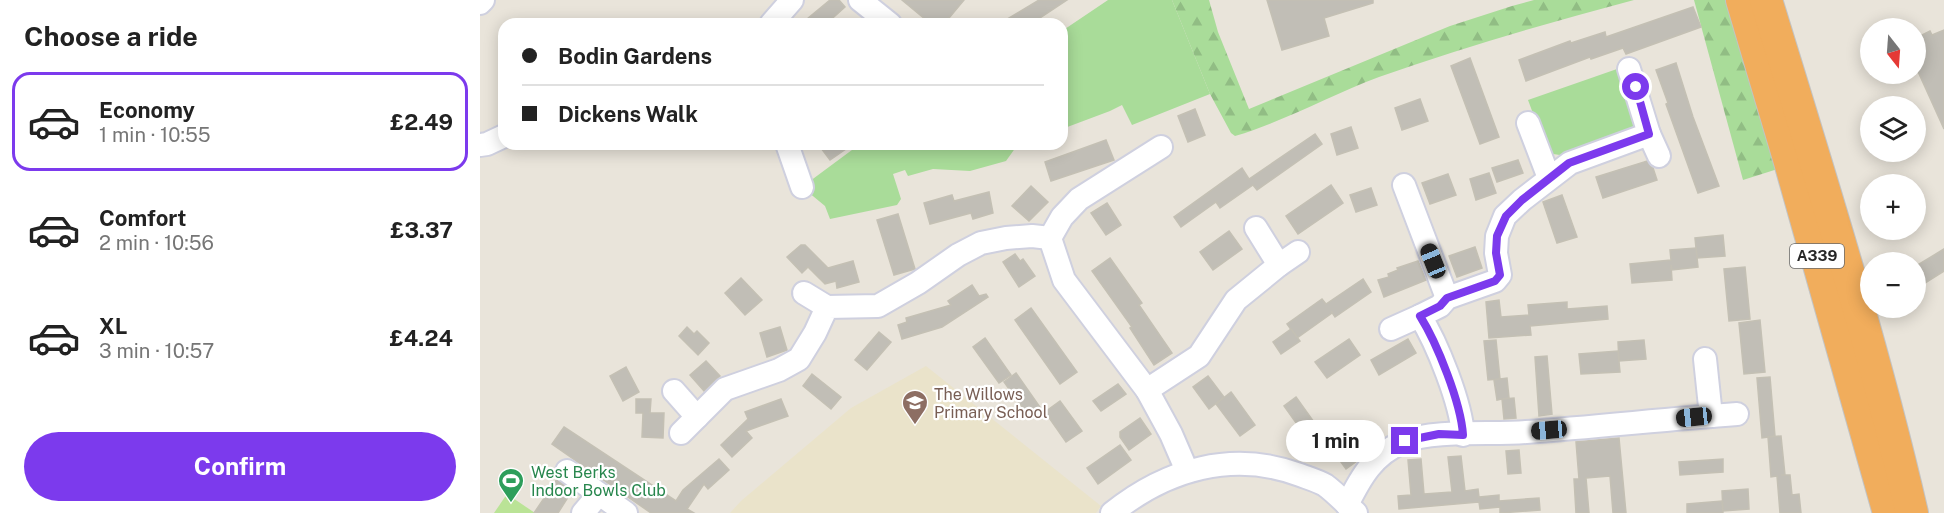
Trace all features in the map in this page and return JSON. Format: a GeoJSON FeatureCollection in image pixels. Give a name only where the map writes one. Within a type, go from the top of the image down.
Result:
{"type":"FeatureCollection","features":[{"type":"Feature","properties":{"kind":"highway","name":"A339"},"geometry":{"type":"LineString","coordinates":[[1742,0],[1791,162],[1888,513]]}},
{"type":"Feature","properties":{"kind":"highway","name":"A339"},"geometry":{"type":"LineString","coordinates":[[1766,0],[1835,224],[1902,466],[1912,513]]}},
{"type":"Feature","properties":{"kind":"street"},"geometry":{"type":"LineString","coordinates":[[480,3],[483,0]]}},
{"type":"Feature","properties":{"kind":"street"},"geometry":{"type":"LineString","coordinates":[[776,18],[792,0]]}},
{"type":"Feature","properties":{"kind":"street"},"geometry":{"type":"LineString","coordinates":[[860,0],[882,18]]}},
{"type":"Feature","properties":{"kind":"street"},"geometry":{"type":"LineString","coordinates":[[1629,69],[1649,134],[1659,156]]}},
{"type":"Feature","properties":{"kind":"street"},"geometry":{"type":"LineString","coordinates":[[1528,123],[1549,178]]}},
{"type":"Feature","properties":{"kind":"street"},"geometry":{"type":"LineString","coordinates":[[1391,329],[1440,306],[1447,298],[1495,281],[1500,275],[1496,253],[1497,236],[1506,216],[1549,178],[1569,163],[1649,134]]}},
{"type":"Feature","properties":{"kind":"street"},"geometry":{"type":"LineString","coordinates":[[480,145],[498,139]]}},
{"type":"Feature","properties":{"kind":"street"},"geometry":{"type":"LineString","coordinates":[[1161,147],[1079,199],[1062,217],[1050,238],[1064,280],[1148,390],[1187,471]]}},
{"type":"Feature","properties":{"kind":"street"},"geometry":{"type":"LineString","coordinates":[[791,150],[802,187]]}},
{"type":"Feature","properties":{"kind":"street"},"geometry":{"type":"LineString","coordinates":[[1404,185],[1447,298]]}},
{"type":"Feature","properties":{"kind":"street"},"geometry":{"type":"LineString","coordinates":[[1256,228],[1279,265]]}},
{"type":"Feature","properties":{"kind":"street"},"geometry":{"type":"LineString","coordinates":[[804,293],[827,307],[879,306],[918,283],[958,255],[981,243],[1015,237],[1050,238]]}},
{"type":"Feature","properties":{"kind":"street"},"geometry":{"type":"LineString","coordinates":[[1148,390],[1199,356],[1236,300],[1298,252]]}},
{"type":"Feature","properties":{"kind":"street"},"geometry":{"type":"LineString","coordinates":[[681,433],[725,388],[779,370],[799,359],[827,307]]}},
{"type":"Feature","properties":{"kind":"street"},"geometry":{"type":"LineString","coordinates":[[1420,316],[1429,330],[1457,402],[1463,435]]}},
{"type":"Feature","properties":{"kind":"street"},"geometry":{"type":"LineString","coordinates":[[1705,359],[1711,416]]}},
{"type":"Feature","properties":{"kind":"street"},"geometry":{"type":"LineString","coordinates":[[674,391],[697,417]]}},
{"type":"Feature","properties":{"kind":"street"},"geometry":{"type":"LineString","coordinates":[[1112,513],[1148,487],[1187,471],[1229,463],[1277,466],[1325,485],[1352,509],[1362,474],[1385,452],[1405,441],[1439,434],[1526,432],[1737,414]]}},
{"type":"Feature","properties":{"kind":"street"},"geometry":{"type":"LineString","coordinates":[[567,471],[626,513]]}},
{"type":"Feature","properties":{"kind":"street"},"geometry":{"type":"LineString","coordinates":[[583,513],[598,494]]}},
{"type":"Feature","properties":{"kind":"shaded area","name":"The Willows Primary School"},"geometry":{"type":"Polygon","coordinates":[[[926,366],[1101,506],[1096,513],[730,513],[741,501],[851,408],[926,366]]]}},
{"type":"Feature","properties":{"kind":"green space"},"geometry":{"type":"Polygon","coordinates":[[[1108,0],[1172,0],[1210,94],[1132,125],[1122,105],[1068,127],[1068,27],[1108,0]]]}},
{"type":"Feature","properties":{"kind":"green space"},"geometry":{"type":"Polygon","coordinates":[[[1172,0],[1209,0],[1218,32],[1249,109],[1450,26],[1512,6],[1534,0],[1634,0],[1506,36],[1411,66],[1235,136],[1231,133],[1210,94],[1172,0]]]}},
{"type":"Feature","properties":{"kind":"green space"},"geometry":{"type":"Polygon","coordinates":[[[1694,0],[1729,0],[1781,168],[1743,180],[1694,0]]]}},
{"type":"Feature","properties":{"kind":"green space"},"geometry":{"type":"Polygon","coordinates":[[[1617,69],[1623,76],[1637,131],[1567,156],[1553,154],[1545,145],[1528,100],[1617,69]]]}},
{"type":"Feature","properties":{"kind":"green space"},"geometry":{"type":"Polygon","coordinates":[[[852,150],[1014,150],[1006,161],[970,171],[933,169],[908,176],[905,170],[893,174],[901,199],[897,205],[830,219],[825,206],[802,187],[852,150]]]}},
{"type":"Feature","properties":{"kind":"green space","name":"West Berks Indoor Bowls Club"},"geometry":{"type":"Polygon","coordinates":[[[507,494],[535,513],[494,513],[507,494]]]}},
{"type":"Feature","properties":{"kind":"building"},"geometry":{"type":"Polygon","coordinates":[[[830,0],[839,0],[845,7],[833,18],[808,18],[830,0]]]}},
{"type":"Feature","properties":{"kind":"building"},"geometry":{"type":"Polygon","coordinates":[[[902,0],[964,0],[949,18],[924,18],[902,0]]]}},
{"type":"Feature","properties":{"kind":"building"},"geometry":{"type":"Polygon","coordinates":[[[1039,0],[1067,0],[1040,18],[1009,18],[1039,0]]]}},
{"type":"Feature","properties":{"kind":"building"},"geometry":{"type":"Polygon","coordinates":[[[1267,0],[1373,0],[1373,3],[1324,18],[1329,36],[1282,50],[1267,0]]]}},
{"type":"Feature","properties":{"kind":"building"},"geometry":{"type":"Polygon","coordinates":[[[1693,7],[1701,27],[1626,54],[1623,48],[1591,59],[1590,57],[1526,81],[1519,60],[1570,41],[1571,43],[1605,32],[1606,37],[1693,7]]]}},
{"type":"Feature","properties":{"kind":"building"},"geometry":{"type":"Polygon","coordinates":[[[1944,30],[1944,129],[1924,84],[1926,84],[1926,33],[1930,31],[1932,35],[1944,30]]]}},
{"type":"Feature","properties":{"kind":"building"},"geometry":{"type":"Polygon","coordinates":[[[1470,58],[1499,137],[1480,144],[1451,66],[1470,58]]]}},
{"type":"Feature","properties":{"kind":"building"},"geometry":{"type":"Polygon","coordinates":[[[1676,63],[1719,186],[1698,193],[1656,70],[1676,63]]]}},
{"type":"Feature","properties":{"kind":"building"},"geometry":{"type":"Polygon","coordinates":[[[1420,99],[1428,121],[1402,130],[1395,108],[1420,99]]]}},
{"type":"Feature","properties":{"kind":"building"},"geometry":{"type":"Polygon","coordinates":[[[1195,109],[1205,135],[1188,142],[1178,116],[1195,109]]]}},
{"type":"Feature","properties":{"kind":"building"},"geometry":{"type":"Polygon","coordinates":[[[1351,127],[1358,148],[1337,155],[1331,134],[1351,127]]]}},
{"type":"Feature","properties":{"kind":"building"},"geometry":{"type":"Polygon","coordinates":[[[1315,134],[1322,144],[1257,190],[1253,185],[1220,208],[1216,202],[1181,227],[1174,217],[1242,168],[1249,179],[1315,134]]]}},
{"type":"Feature","properties":{"kind":"building"},"geometry":{"type":"Polygon","coordinates":[[[1106,140],[1114,160],[1051,181],[1045,162],[1106,140]]]}},
{"type":"Feature","properties":{"kind":"building"},"geometry":{"type":"Polygon","coordinates":[[[822,150],[844,150],[830,160],[822,150]]]}},
{"type":"Feature","properties":{"kind":"building"},"geometry":{"type":"Polygon","coordinates":[[[1518,160],[1523,173],[1497,182],[1492,168],[1518,160]]]}},
{"type":"Feature","properties":{"kind":"building"},"geometry":{"type":"Polygon","coordinates":[[[1647,161],[1653,168],[1657,180],[1603,198],[1596,177],[1647,161]]]}},
{"type":"Feature","properties":{"kind":"building"},"geometry":{"type":"Polygon","coordinates":[[[1489,173],[1496,193],[1476,200],[1470,179],[1489,173]]]}},
{"type":"Feature","properties":{"kind":"building"},"geometry":{"type":"Polygon","coordinates":[[[1448,174],[1456,195],[1430,204],[1422,183],[1448,174]]]}},
{"type":"Feature","properties":{"kind":"building"},"geometry":{"type":"Polygon","coordinates":[[[1331,185],[1343,203],[1298,234],[1286,216],[1331,185]]]}},
{"type":"Feature","properties":{"kind":"building"},"geometry":{"type":"Polygon","coordinates":[[[1031,186],[1048,202],[1029,221],[1012,206],[1031,186]]]}},
{"type":"Feature","properties":{"kind":"building"},"geometry":{"type":"Polygon","coordinates":[[[1371,188],[1377,205],[1356,212],[1350,195],[1371,188]]]}},
{"type":"Feature","properties":{"kind":"building"},"geometry":{"type":"Polygon","coordinates":[[[989,192],[993,213],[973,219],[971,213],[930,224],[924,203],[952,195],[954,201],[989,192]]]}},
{"type":"Feature","properties":{"kind":"building"},"geometry":{"type":"Polygon","coordinates":[[[1562,195],[1577,237],[1557,243],[1543,202],[1562,195]]]}},
{"type":"Feature","properties":{"kind":"building"},"geometry":{"type":"Polygon","coordinates":[[[1107,203],[1121,225],[1106,235],[1091,213],[1107,203]]]}},
{"type":"Feature","properties":{"kind":"building"},"geometry":{"type":"Polygon","coordinates":[[[898,214],[915,269],[894,275],[877,220],[898,214]]]}},
{"type":"Feature","properties":{"kind":"building"},"geometry":{"type":"Polygon","coordinates":[[[1229,231],[1242,249],[1213,270],[1200,252],[1229,231]]]}},
{"type":"Feature","properties":{"kind":"building"},"geometry":{"type":"Polygon","coordinates":[[[1723,235],[1725,256],[1697,258],[1695,238],[1723,235]]]}},
{"type":"Feature","properties":{"kind":"building"},"geometry":{"type":"Polygon","coordinates":[[[801,245],[805,245],[828,268],[853,261],[859,282],[837,288],[836,281],[825,284],[808,267],[802,273],[787,257],[801,245]]]}},
{"type":"Feature","properties":{"kind":"building"},"geometry":{"type":"Polygon","coordinates":[[[1475,247],[1482,268],[1457,277],[1449,256],[1475,247]]]}},
{"type":"Feature","properties":{"kind":"building"},"geometry":{"type":"Polygon","coordinates":[[[1696,248],[1698,267],[1672,270],[1671,265],[1672,280],[1632,283],[1630,264],[1671,260],[1670,250],[1696,248]]]}},
{"type":"Feature","properties":{"kind":"building"},"geometry":{"type":"Polygon","coordinates":[[[1944,249],[1944,271],[1926,282],[1926,260],[1944,249]]]}},
{"type":"Feature","properties":{"kind":"building"},"geometry":{"type":"Polygon","coordinates":[[[1015,254],[1020,261],[1023,259],[1035,276],[1019,287],[1003,262],[1015,254]]]}},
{"type":"Feature","properties":{"kind":"building"},"geometry":{"type":"Polygon","coordinates":[[[1110,258],[1142,303],[1139,305],[1172,353],[1154,365],[1130,328],[1132,327],[1092,271],[1110,258]]]}},
{"type":"Feature","properties":{"kind":"building"},"geometry":{"type":"Polygon","coordinates":[[[1418,261],[1426,280],[1384,297],[1378,280],[1389,277],[1388,274],[1398,270],[1397,268],[1418,261]]]}},
{"type":"Feature","properties":{"kind":"building"},"geometry":{"type":"Polygon","coordinates":[[[1745,267],[1750,319],[1729,321],[1724,269],[1745,267]]]}},
{"type":"Feature","properties":{"kind":"building"},"geometry":{"type":"Polygon","coordinates":[[[741,278],[762,300],[745,315],[725,293],[741,278]]]}},
{"type":"Feature","properties":{"kind":"building"},"geometry":{"type":"Polygon","coordinates":[[[1363,279],[1371,292],[1335,317],[1331,311],[1332,313],[1297,338],[1287,324],[1322,299],[1326,304],[1363,279]]]}},
{"type":"Feature","properties":{"kind":"building"},"geometry":{"type":"Polygon","coordinates":[[[972,285],[979,296],[986,294],[988,297],[942,327],[902,339],[898,325],[907,322],[906,318],[951,305],[948,301],[972,285]]]}},
{"type":"Feature","properties":{"kind":"building"},"geometry":{"type":"Polygon","coordinates":[[[1499,300],[1501,317],[1529,315],[1528,305],[1567,302],[1567,309],[1607,306],[1608,319],[1530,326],[1531,335],[1489,338],[1486,302],[1499,300]]]}},
{"type":"Feature","properties":{"kind":"building"},"geometry":{"type":"Polygon","coordinates":[[[1031,308],[1077,372],[1060,384],[1015,320],[1031,308]]]}},
{"type":"Feature","properties":{"kind":"building"},"geometry":{"type":"Polygon","coordinates":[[[1760,320],[1765,372],[1744,374],[1739,323],[1760,320]]]}},
{"type":"Feature","properties":{"kind":"building"},"geometry":{"type":"Polygon","coordinates":[[[687,327],[694,334],[697,331],[709,343],[698,355],[679,336],[687,327]]]}},
{"type":"Feature","properties":{"kind":"building"},"geometry":{"type":"Polygon","coordinates":[[[780,327],[787,350],[767,357],[760,333],[780,327]]]}},
{"type":"Feature","properties":{"kind":"building"},"geometry":{"type":"Polygon","coordinates":[[[1291,329],[1300,341],[1281,354],[1273,342],[1291,329]]]}},
{"type":"Feature","properties":{"kind":"building"},"geometry":{"type":"Polygon","coordinates":[[[879,332],[891,342],[867,370],[855,360],[879,332]]]}},
{"type":"Feature","properties":{"kind":"building"},"geometry":{"type":"Polygon","coordinates":[[[985,338],[1011,375],[999,383],[973,347],[985,338]]]}},
{"type":"Feature","properties":{"kind":"building"},"geometry":{"type":"Polygon","coordinates":[[[1349,339],[1360,355],[1327,378],[1315,362],[1349,339]]]}},
{"type":"Feature","properties":{"kind":"building"},"geometry":{"type":"Polygon","coordinates":[[[1408,339],[1416,353],[1379,375],[1371,360],[1408,339]]]}},
{"type":"Feature","properties":{"kind":"building"},"geometry":{"type":"Polygon","coordinates":[[[1496,340],[1500,379],[1507,378],[1509,398],[1503,399],[1514,398],[1516,418],[1504,419],[1502,399],[1497,400],[1494,380],[1499,379],[1488,380],[1484,341],[1496,340]]]}},
{"type":"Feature","properties":{"kind":"building"},"geometry":{"type":"Polygon","coordinates":[[[1644,340],[1646,359],[1619,361],[1618,342],[1644,340]]]}},
{"type":"Feature","properties":{"kind":"building"},"geometry":{"type":"Polygon","coordinates":[[[1618,351],[1620,372],[1581,374],[1579,354],[1618,351]]]}},
{"type":"Feature","properties":{"kind":"building"},"geometry":{"type":"Polygon","coordinates":[[[1547,356],[1552,414],[1539,416],[1535,357],[1547,356]]]}},
{"type":"Feature","properties":{"kind":"building"},"geometry":{"type":"Polygon","coordinates":[[[706,361],[720,376],[704,391],[690,375],[706,361]]]}},
{"type":"Feature","properties":{"kind":"building"},"geometry":{"type":"Polygon","coordinates":[[[626,367],[639,392],[623,401],[610,376],[626,367]]]}},
{"type":"Feature","properties":{"kind":"building"},"geometry":{"type":"Polygon","coordinates":[[[1016,373],[1042,410],[1030,418],[1004,382],[1016,373]]]}},
{"type":"Feature","properties":{"kind":"building"},"geometry":{"type":"Polygon","coordinates":[[[812,374],[841,397],[831,409],[803,386],[812,374]]]}},
{"type":"Feature","properties":{"kind":"building"},"geometry":{"type":"Polygon","coordinates":[[[1208,376],[1224,397],[1209,409],[1193,387],[1208,376]]]}},
{"type":"Feature","properties":{"kind":"building"},"geometry":{"type":"Polygon","coordinates":[[[1770,377],[1775,436],[1762,438],[1757,378],[1770,377]]]}},
{"type":"Feature","properties":{"kind":"building"},"geometry":{"type":"Polygon","coordinates":[[[1118,384],[1126,394],[1101,411],[1093,401],[1118,384]]]}},
{"type":"Feature","properties":{"kind":"building"},"geometry":{"type":"Polygon","coordinates":[[[1231,392],[1255,425],[1240,436],[1216,404],[1231,392]]]}},
{"type":"Feature","properties":{"kind":"building"},"geometry":{"type":"Polygon","coordinates":[[[1296,397],[1320,433],[1327,429],[1340,447],[1346,442],[1357,461],[1346,469],[1333,451],[1326,456],[1314,438],[1309,441],[1284,406],[1296,397]]]}},
{"type":"Feature","properties":{"kind":"building"},"geometry":{"type":"Polygon","coordinates":[[[636,399],[651,399],[650,413],[664,413],[663,438],[642,437],[643,413],[636,413],[636,399]]]}},
{"type":"Feature","properties":{"kind":"building"},"geometry":{"type":"Polygon","coordinates":[[[781,399],[788,416],[746,431],[752,438],[732,457],[721,445],[748,419],[745,412],[781,399]]]}},
{"type":"Feature","properties":{"kind":"building"},"geometry":{"type":"Polygon","coordinates":[[[1060,401],[1082,431],[1066,442],[1045,412],[1060,401]]]}},
{"type":"Feature","properties":{"kind":"building"},"geometry":{"type":"Polygon","coordinates":[[[1140,418],[1151,434],[1129,450],[1120,437],[1120,432],[1140,418]]]}},
{"type":"Feature","properties":{"kind":"building"},"geometry":{"type":"Polygon","coordinates":[[[564,427],[676,501],[683,490],[719,459],[729,470],[708,489],[704,484],[687,509],[694,513],[651,513],[552,444],[564,427]]]}},
{"type":"Feature","properties":{"kind":"building"},"geometry":{"type":"Polygon","coordinates":[[[1781,436],[1785,475],[1790,475],[1792,495],[1799,494],[1801,513],[1780,513],[1777,476],[1771,477],[1768,437],[1781,436]]]}},
{"type":"Feature","properties":{"kind":"building"},"geometry":{"type":"Polygon","coordinates":[[[1619,438],[1626,513],[1613,513],[1610,476],[1586,478],[1589,513],[1576,513],[1574,479],[1579,479],[1576,442],[1619,438]]]}},
{"type":"Feature","properties":{"kind":"building"},"geometry":{"type":"Polygon","coordinates":[[[1120,445],[1131,460],[1098,484],[1087,468],[1120,445]]]}},
{"type":"Feature","properties":{"kind":"building"},"geometry":{"type":"Polygon","coordinates":[[[1519,450],[1521,473],[1508,474],[1506,451],[1519,450]]]}},
{"type":"Feature","properties":{"kind":"building"},"geometry":{"type":"Polygon","coordinates":[[[1461,456],[1465,491],[1478,489],[1479,497],[1499,495],[1499,501],[1539,498],[1540,510],[1500,513],[1500,507],[1480,509],[1479,502],[1399,509],[1398,496],[1411,495],[1408,460],[1421,459],[1424,494],[1452,492],[1448,457],[1461,456]]]}},
{"type":"Feature","properties":{"kind":"building"},"geometry":{"type":"Polygon","coordinates":[[[1723,459],[1723,472],[1680,475],[1679,462],[1723,459]]]}},
{"type":"Feature","properties":{"kind":"building"},"geometry":{"type":"Polygon","coordinates":[[[557,479],[572,491],[558,513],[534,513],[557,479]]]}},
{"type":"Feature","properties":{"kind":"building"},"geometry":{"type":"Polygon","coordinates":[[[1748,489],[1749,509],[1723,511],[1722,491],[1748,489]]]}},
{"type":"Feature","properties":{"kind":"building"},"geometry":{"type":"Polygon","coordinates":[[[1722,501],[1723,513],[1687,513],[1687,504],[1722,501]]]}},
{"type":"Feature","properties":{"kind":"place","name":"The Willows Primary School"},"geometry":{"type":"Point","coordinates":[915,426]}},
{"type":"Feature","properties":{"kind":"place","name":"West Berks Indoor Bowls Club"},"geometry":{"type":"Point","coordinates":[511,504]}},
{"type":"Feature","properties":{"kind":"route"},"geometry":{"type":"LineString","coordinates":[[1405,441],[1439,434],[1463,435],[1457,402],[1429,330],[1420,316],[1440,306],[1447,298],[1495,281],[1500,275],[1496,253],[1497,236],[1506,216],[1549,178],[1569,163],[1649,134],[1636,87]]}}]}
